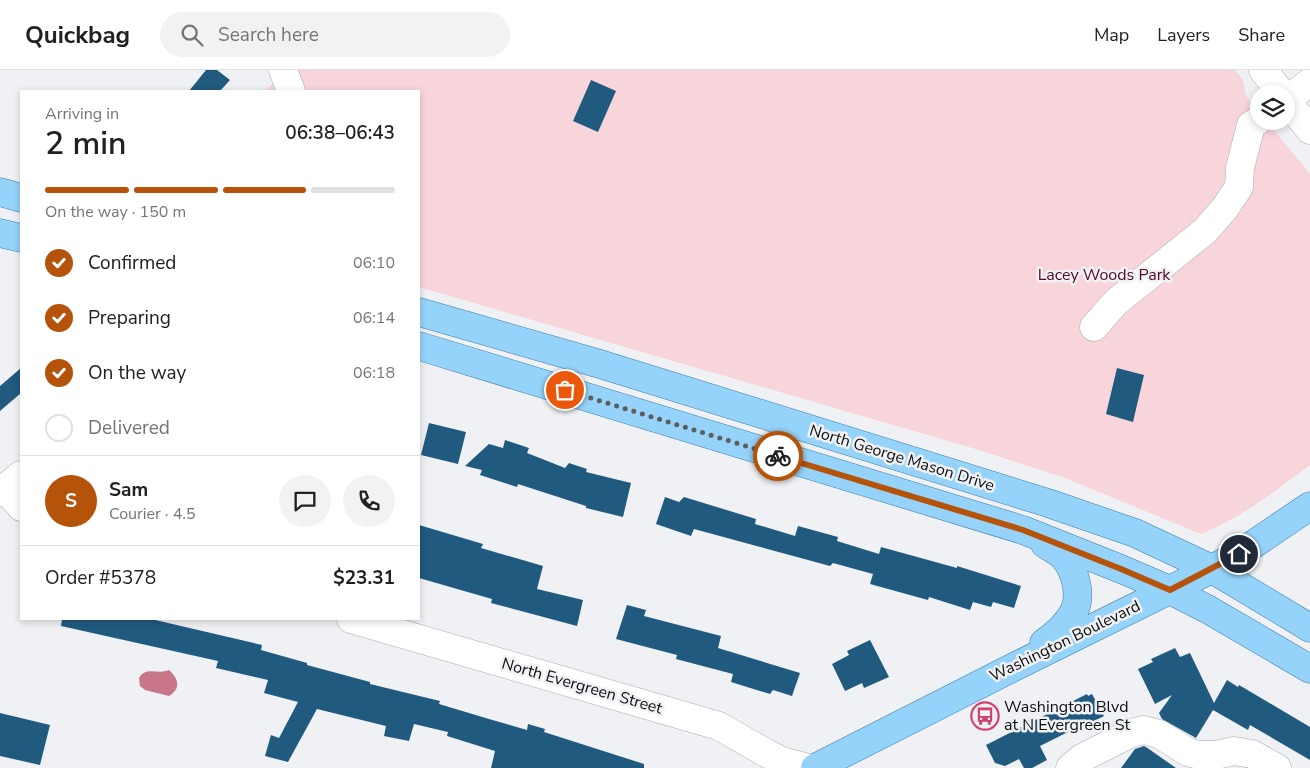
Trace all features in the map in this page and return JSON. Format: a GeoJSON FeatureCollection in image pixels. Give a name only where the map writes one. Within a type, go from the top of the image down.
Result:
{"type":"FeatureCollection","features":[{"type":"Feature","properties":{"kind":"main road"},"geometry":{"type":"LineString","coordinates":[[0,192],[20,198]]}},
{"type":"Feature","properties":{"kind":"main road"},"geometry":{"type":"LineString","coordinates":[[0,233],[20,238]]}},
{"type":"Feature","properties":{"kind":"main road","name":"North George Mason Drive"},"geometry":{"type":"LineString","coordinates":[[420,312],[600,364],[1048,503],[1135,532],[1212,569],[1310,628]]}},
{"type":"Feature","properties":{"kind":"main road","name":"North George Mason Drive"},"geometry":{"type":"LineString","coordinates":[[420,346],[1023,530],[1170,590],[1209,610],[1310,669]]}},
{"type":"Feature","properties":{"kind":"main road","name":"Washington Boulevard"},"geometry":{"type":"LineString","coordinates":[[815,768],[1212,569],[1239,554],[1310,506]]}},
{"type":"Feature","properties":{"kind":"main road"},"geometry":{"type":"LineString","coordinates":[[1014,667],[1048,640],[1071,616],[1077,603],[1076,579],[1063,556],[1023,530]]}},
{"type":"Feature","properties":{"kind":"street"},"geometry":{"type":"LineString","coordinates":[[283,70],[291,90]]}},
{"type":"Feature","properties":{"kind":"street"},"geometry":{"type":"LineString","coordinates":[[1263,70],[1274,85]]}},
{"type":"Feature","properties":{"kind":"street"},"geometry":{"type":"LineString","coordinates":[[1295,92],[1310,82]]}},
{"type":"Feature","properties":{"kind":"street"},"geometry":{"type":"LineString","coordinates":[[1295,111],[1310,130]]}},
{"type":"Feature","properties":{"kind":"street"},"geometry":{"type":"LineString","coordinates":[[1094,327],[1116,302],[1205,231],[1225,208],[1239,187],[1240,168],[1250,129]]}},
{"type":"Feature","properties":{"kind":"street","name":"North Evergreen Street"},"geometry":{"type":"LineString","coordinates":[[354,620],[719,726],[782,761],[808,768]]}},
{"type":"Feature","properties":{"kind":"street"},"geometry":{"type":"LineString","coordinates":[[1070,768],[1082,758],[1106,745],[1131,733],[1144,730],[1159,734],[1188,752],[1199,755],[1216,755],[1234,751],[1252,754],[1277,768]]}},
{"type":"Feature","properties":{"kind":"green space","name":"Lacey Woods Park"},"geometry":{"type":"Polygon","coordinates":[[[290,70],[1235,70],[1243,80],[1246,96],[1250,101],[1250,130],[1274,130],[1310,174],[1310,465],[1272,494],[1244,512],[1201,534],[1065,478],[979,450],[420,287],[420,90],[265,90],[290,70]]]}},
{"type":"Feature","properties":{"kind":"shaded area"},"geometry":{"type":"Polygon","coordinates":[[[169,670],[177,680],[177,687],[169,696],[145,690],[140,686],[139,678],[145,672],[169,670]]]}},
{"type":"Feature","properties":{"kind":"building"},"geometry":{"type":"Polygon","coordinates":[[[206,70],[217,70],[230,80],[221,90],[190,90],[206,70]]]}},
{"type":"Feature","properties":{"kind":"building"},"geometry":{"type":"Polygon","coordinates":[[[591,80],[616,91],[598,132],[573,121],[591,80]]]}},
{"type":"Feature","properties":{"kind":"building"},"geometry":{"type":"Polygon","coordinates":[[[1117,368],[1144,375],[1133,422],[1106,414],[1117,368]]]}},
{"type":"Feature","properties":{"kind":"building"},"geometry":{"type":"Polygon","coordinates":[[[20,369],[20,394],[0,411],[0,386],[20,369]]]}},
{"type":"Feature","properties":{"kind":"building"},"geometry":{"type":"Polygon","coordinates":[[[429,423],[466,432],[458,464],[421,455],[429,423]]]}},
{"type":"Feature","properties":{"kind":"building"},"geometry":{"type":"Polygon","coordinates":[[[505,440],[529,448],[527,453],[565,468],[569,463],[587,469],[586,472],[631,483],[623,517],[586,508],[586,506],[518,484],[517,487],[480,475],[482,470],[465,466],[489,444],[503,448],[505,440]]]}},
{"type":"Feature","properties":{"kind":"building"},"geometry":{"type":"Polygon","coordinates":[[[665,497],[679,502],[684,497],[756,519],[755,524],[795,536],[798,526],[838,537],[837,541],[879,554],[881,547],[957,568],[957,566],[1021,586],[1014,608],[993,602],[991,607],[973,602],[970,610],[929,597],[928,600],[870,584],[873,574],[833,563],[830,566],[694,529],[691,536],[656,524],[665,497]]]}},
{"type":"Feature","properties":{"kind":"building"},"geometry":{"type":"Polygon","coordinates":[[[420,525],[483,544],[481,548],[543,566],[537,589],[583,600],[577,626],[491,603],[492,599],[420,578],[420,525]]]}},
{"type":"Feature","properties":{"kind":"building"},"geometry":{"type":"Polygon","coordinates":[[[627,605],[646,610],[644,616],[721,636],[718,648],[800,673],[792,696],[773,690],[770,694],[731,682],[733,674],[676,659],[677,655],[616,639],[627,605]]]}},
{"type":"Feature","properties":{"kind":"building"},"geometry":{"type":"Polygon","coordinates":[[[62,620],[155,620],[262,645],[261,650],[370,682],[370,684],[440,701],[439,704],[527,730],[528,724],[545,729],[544,732],[644,764],[644,768],[491,768],[495,751],[447,736],[448,732],[414,724],[409,741],[384,736],[386,726],[317,709],[288,762],[265,756],[271,735],[279,738],[298,702],[264,693],[268,680],[216,668],[218,661],[61,626],[62,620]]]}},
{"type":"Feature","properties":{"kind":"building"},"geometry":{"type":"Polygon","coordinates":[[[870,640],[889,677],[864,688],[862,683],[845,691],[832,664],[849,655],[847,651],[870,640]]]}},
{"type":"Feature","properties":{"kind":"building"},"geometry":{"type":"Polygon","coordinates":[[[1175,648],[1180,657],[1190,653],[1214,703],[1227,680],[1238,687],[1239,685],[1310,727],[1310,760],[1250,725],[1248,730],[1213,710],[1196,738],[1162,719],[1159,713],[1172,695],[1155,704],[1138,669],[1153,662],[1151,659],[1175,648]]]}},
{"type":"Feature","properties":{"kind":"building"},"geometry":{"type":"Polygon","coordinates":[[[1087,694],[1088,696],[1092,694],[1104,716],[1040,746],[1047,760],[1032,768],[1024,768],[1019,759],[1005,766],[995,763],[986,745],[1087,694]]]}},
{"type":"Feature","properties":{"kind":"building"},"geometry":{"type":"Polygon","coordinates":[[[0,713],[50,725],[40,765],[0,756],[0,713]]]}},
{"type":"Feature","properties":{"kind":"building"},"geometry":{"type":"Polygon","coordinates":[[[1144,746],[1176,768],[1121,768],[1135,749],[1144,746]]]}},
{"type":"Feature","properties":{"kind":"way so far"},"geometry":{"type":"LineString","coordinates":[[565,390],[778,456]]}},
{"type":"Feature","properties":{"kind":"place","name":"Washington Blvd at N Evergreen St"},"geometry":{"type":"Point","coordinates":[985,716]}},
{"type":"Feature","properties":{"kind":"route"},"geometry":{"type":"LineString","coordinates":[[778,456],[1023,530],[1170,590],[1239,554]]}}]}
